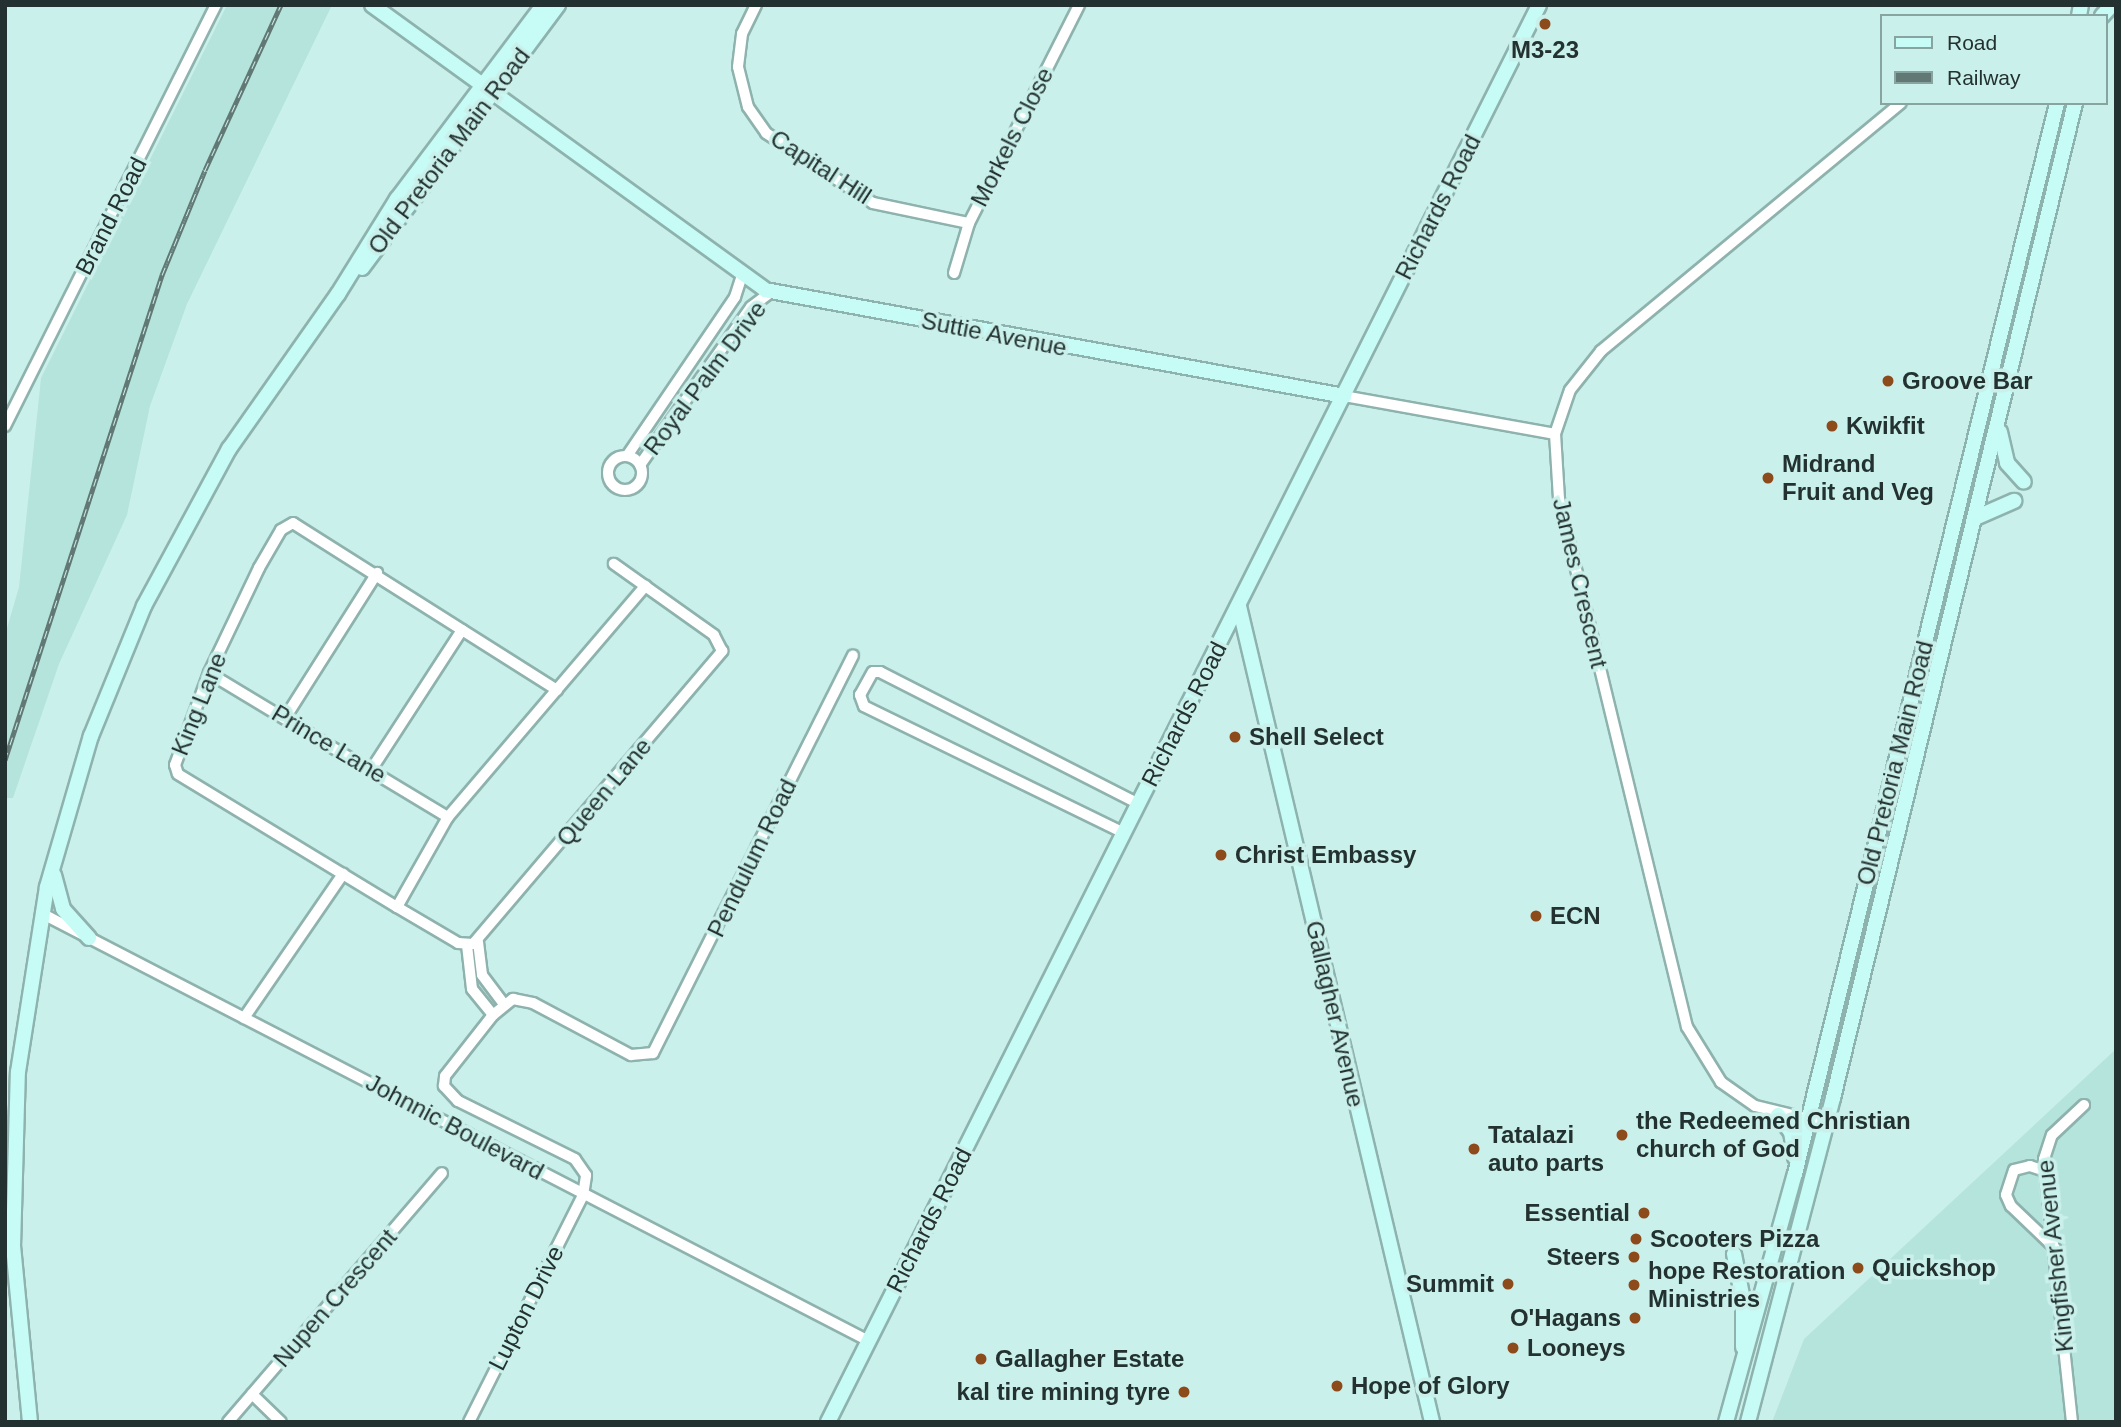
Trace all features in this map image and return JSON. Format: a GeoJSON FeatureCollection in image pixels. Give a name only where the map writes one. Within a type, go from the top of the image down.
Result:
{"type":"FeatureCollection","features":[{"type":"Feature","properties":{"kind":"main road","name":"Suttie Avenue"},"geometry":{"type":"LineString","coordinates":[[372,5],[742,276],[771,292],[1344,396]]}},
{"type":"Feature","properties":{"kind":"main road","name":"Old Pretoria Main Road"},"geometry":{"type":"LineString","coordinates":[[486,89],[543,5]]}},
{"type":"Feature","properties":{"kind":"main road","name":"Old Pretoria Main Road"},"geometry":{"type":"LineString","coordinates":[[30,1422],[14,1278],[13,1156],[21,1038],[41,914],[54,859],[102,705],[170,552],[247,420],[338,294],[397,199],[558,5]]}},
{"type":"Feature","properties":{"kind":"main road","name":"Richards Road"},"geometry":{"type":"LineString","coordinates":[[828,1422],[1539,5]]}},
{"type":"Feature","properties":{"kind":"main road","name":"Old Pretoria Main Road"},"geometry":{"type":"LineString","coordinates":[[1726,1422],[1743,1370],[1795,1174],[2057,105]]}},
{"type":"Feature","properties":{"kind":"main road","name":"Old Pretoria Main Road"},"geometry":{"type":"LineString","coordinates":[[1748,1422],[1826,1123],[2000,420],[2075,105]]}},
{"type":"Feature","properties":{"kind":"main road"},"geometry":{"type":"LineString","coordinates":[[2000,420],[2004,456],[2024,482]]}},
{"type":"Feature","properties":{"kind":"main road"},"geometry":{"type":"LineString","coordinates":[[1975,519],[2014,501]]}},
{"type":"Feature","properties":{"kind":"main road","name":"Gallagher Avenue"},"geometry":{"type":"LineString","coordinates":[[1239,606],[1432,1422]]}},
{"type":"Feature","properties":{"kind":"main road"},"geometry":{"type":"LineString","coordinates":[[54,859],[58,900],[89,938]]}},
{"type":"Feature","properties":{"kind":"main road"},"geometry":{"type":"LineString","coordinates":[[1778,1115],[1792,1135],[1795,1174]]}},
{"type":"Feature","properties":{"kind":"main road"},"geometry":{"type":"LineString","coordinates":[[1734,1254],[1743,1300],[1743,1370]]}},
{"type":"Feature","properties":{"kind":"street","name":"Brand Road"},"geometry":{"type":"LineString","coordinates":[[5,426],[216,5]]}},
{"type":"Feature","properties":{"kind":"street","name":"Capital Hill"},"geometry":{"type":"LineString","coordinates":[[756,5],[742,34],[738,67],[748,107],[766,133],[873,203],[969,223]]}},
{"type":"Feature","properties":{"kind":"street","name":"Morkels Close"},"geometry":{"type":"LineString","coordinates":[[954,273],[969,223],[1079,5]]}},
{"type":"Feature","properties":{"kind":"street","name":"James Crescent"},"geometry":{"type":"LineString","coordinates":[[1826,1123],[1778,1115],[1755,1106],[1721,1082],[1686,1027],[1559,499],[1555,434],[1570,390],[1601,351],[1899,105]]}},
{"type":"Feature","properties":{"kind":"street","name":"Royal Palm Drive"},"geometry":{"type":"LineString","coordinates":[[627,456],[738,293],[742,276]]}},
{"type":"Feature","properties":{"kind":"street","name":"Royal Palm Drive"},"geometry":{"type":"LineString","coordinates":[[640,465],[751,307],[771,292]]}},
{"type":"Feature","properties":{"kind":"street"},"geometry":{"type":"LineString","coordinates":[[695,355],[710,365]]}},
{"type":"Feature","properties":{"kind":"street","name":"Suttie Avenue"},"geometry":{"type":"LineString","coordinates":[[1344,396],[1555,434]]}},
{"type":"Feature","properties":{"kind":"street"},"geometry":{"type":"LineString","coordinates":[[627,456],[640,465],[641,477],[634,487],[614,486],[609,466],[627,456]]}},
{"type":"Feature","properties":{"kind":"street","name":"King Lane"},"geometry":{"type":"LineString","coordinates":[[397,907],[178,774],[175,759],[209,673],[259,569],[286,525],[299,525],[556,690]]}},
{"type":"Feature","properties":{"kind":"street"},"geometry":{"type":"LineString","coordinates":[[583,1195],[582,1165],[458,1101],[444,1086],[450,1069],[503,1003],[482,975],[478,942],[467,945],[397,907],[447,817],[645,586],[614,565]]}},
{"type":"Feature","properties":{"kind":"street"},"geometry":{"type":"LineString","coordinates":[[285,718],[377,573]]}},
{"type":"Feature","properties":{"kind":"street","name":"Queen Lane"},"geometry":{"type":"LineString","coordinates":[[478,942],[722,651],[720,640],[645,586]]}},
{"type":"Feature","properties":{"kind":"street"},"geometry":{"type":"LineString","coordinates":[[371,770],[462,630]]}},
{"type":"Feature","properties":{"kind":"street","name":"Pendulum Road"},"geometry":{"type":"LineString","coordinates":[[503,1003],[513,999],[533,1003],[631,1055],[646,1056],[660,1044],[853,656]]}},
{"type":"Feature","properties":{"kind":"street"},"geometry":{"type":"LineString","coordinates":[[1124,833],[864,706],[860,695],[873,672],[880,672],[1139,804]]}},
{"type":"Feature","properties":{"kind":"street","name":"Prince Lane"},"geometry":{"type":"LineString","coordinates":[[209,673],[447,817]]}},
{"type":"Feature","properties":{"kind":"street"},"geometry":{"type":"LineString","coordinates":[[244,1018],[343,874]]}},
{"type":"Feature","properties":{"kind":"street","name":"Johnnic Boulevard"},"geometry":{"type":"LineString","coordinates":[[41,914],[867,1340]]}},
{"type":"Feature","properties":{"kind":"street"},"geometry":{"type":"LineString","coordinates":[[467,945],[472,989],[493,1014]]}},
{"type":"Feature","properties":{"kind":"street","name":"Kingfisher Avenue"},"geometry":{"type":"LineString","coordinates":[[2072,1422],[2045,1171],[2045,1146],[2084,1105]]}},
{"type":"Feature","properties":{"kind":"street"},"geometry":{"type":"LineString","coordinates":[[2045,1171],[2030,1166],[2014,1170],[2006,1195],[2011,1206],[2055,1248]]}},
{"type":"Feature","properties":{"kind":"street","name":"Nupen Crescent"},"geometry":{"type":"LineString","coordinates":[[228,1422],[442,1173]]}},
{"type":"Feature","properties":{"kind":"street","name":"Lupton Drive"},"geometry":{"type":"LineString","coordinates":[[469,1422],[583,1195]]}},
{"type":"Feature","properties":{"kind":"street"},"geometry":{"type":"LineString","coordinates":[[251,1394],[281,1422]]}},
{"type":"Feature","properties":{"kind":"shaded area"},"geometry":{"type":"Polygon","coordinates":[[[227,5],[332,5],[187,304],[150,406],[127,515],[59,664],[13,798],[5,798],[5,635],[19,587],[41,378],[227,5]]]}},
{"type":"Feature","properties":{"kind":"shaded area"},"geometry":{"type":"Polygon","coordinates":[[[2116,1049],[2116,1422],[1772,1422],[1804,1339],[2116,1049]]]}},
{"type":"Feature","properties":{"kind":"railway"},"geometry":{"type":"LineString","coordinates":[[5,760],[162,275],[205,170],[281,5]]}},
{"type":"Feature","properties":{"kind":"place","name":"M3-23"},"geometry":{"type":"Point","coordinates":[1545,24]}},
{"type":"Feature","properties":{"kind":"place","name":"Groove Bar"},"geometry":{"type":"Point","coordinates":[1888,381]}},
{"type":"Feature","properties":{"kind":"place","name":"Kwikfit"},"geometry":{"type":"Point","coordinates":[1832,426]}},
{"type":"Feature","properties":{"kind":"place","name":"Midrand Fruit and Veg"},"geometry":{"type":"Point","coordinates":[1768,478]}},
{"type":"Feature","properties":{"kind":"place","name":"Shell Select"},"geometry":{"type":"Point","coordinates":[1235,737]}},
{"type":"Feature","properties":{"kind":"place","name":"Christ Embassy"},"geometry":{"type":"Point","coordinates":[1221,855]}},
{"type":"Feature","properties":{"kind":"place","name":"ECN"},"geometry":{"type":"Point","coordinates":[1536,916]}},
{"type":"Feature","properties":{"kind":"place","name":"the Redeemed Christian church of God"},"geometry":{"type":"Point","coordinates":[1622,1135]}},
{"type":"Feature","properties":{"kind":"place","name":"Tatalazi auto parts"},"geometry":{"type":"Point","coordinates":[1474,1149]}},
{"type":"Feature","properties":{"kind":"place","name":"Essential"},"geometry":{"type":"Point","coordinates":[1644,1213]}},
{"type":"Feature","properties":{"kind":"place","name":"Scooters Pizza"},"geometry":{"type":"Point","coordinates":[1636,1239]}},
{"type":"Feature","properties":{"kind":"place","name":"Steers"},"geometry":{"type":"Point","coordinates":[1634,1257]}},
{"type":"Feature","properties":{"kind":"place","name":"Quickshop"},"geometry":{"type":"Point","coordinates":[1858,1268]}},
{"type":"Feature","properties":{"kind":"place","name":"Summit"},"geometry":{"type":"Point","coordinates":[1508,1284]}},
{"type":"Feature","properties":{"kind":"place","name":"hope Restoration Ministries"},"geometry":{"type":"Point","coordinates":[1634,1285]}},
{"type":"Feature","properties":{"kind":"place","name":"O'Hagans"},"geometry":{"type":"Point","coordinates":[1635,1318]}},
{"type":"Feature","properties":{"kind":"place","name":"Looneys"},"geometry":{"type":"Point","coordinates":[1513,1348]}},
{"type":"Feature","properties":{"kind":"place","name":"Gallagher Estate"},"geometry":{"type":"Point","coordinates":[981,1359]}},
{"type":"Feature","properties":{"kind":"place","name":"Hope of Glory"},"geometry":{"type":"Point","coordinates":[1337,1386]}},
{"type":"Feature","properties":{"kind":"place","name":"kal tire mining tyre"},"geometry":{"type":"Point","coordinates":[1184,1392]}}]}
